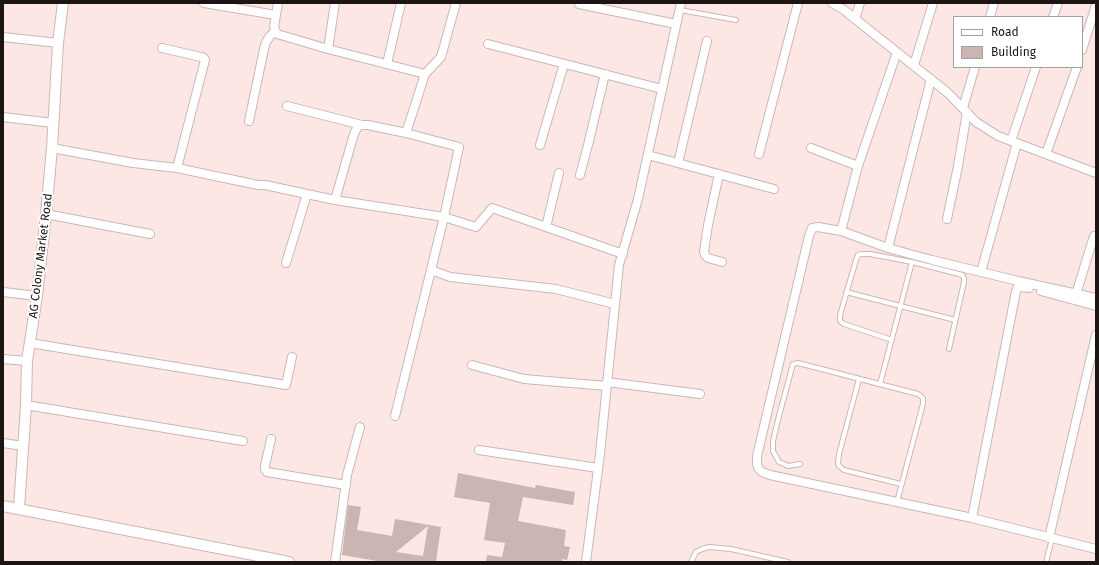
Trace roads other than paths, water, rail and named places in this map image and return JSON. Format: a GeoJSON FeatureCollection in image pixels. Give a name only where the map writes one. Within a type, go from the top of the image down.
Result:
{"type":"FeatureCollection","features":[{"type":"Feature","properties":{"kind":"street","name":"AG Colony Market Road"},"geometry":{"type":"LineString","coordinates":[[19,508],[26,405],[27,361],[46,214],[54,123],[58,43],[63,3]]}},
{"type":"Feature","properties":{"kind":"street"},"geometry":{"type":"LineString","coordinates":[[204,3],[276,15]]}},
{"type":"Feature","properties":{"kind":"street"},"geometry":{"type":"LineString","coordinates":[[278,3],[274,27],[277,34],[425,74]]}},
{"type":"Feature","properties":{"kind":"street"},"geometry":{"type":"LineString","coordinates":[[328,49],[335,3]]}},
{"type":"Feature","properties":{"kind":"street"},"geometry":{"type":"LineString","coordinates":[[387,64],[401,3]]}},
{"type":"Feature","properties":{"kind":"street"},"geometry":{"type":"LineString","coordinates":[[406,133],[425,74],[441,57],[456,3]]}},
{"type":"Feature","properties":{"kind":"street"},"geometry":{"type":"LineString","coordinates":[[579,3],[676,24]]}},
{"type":"Feature","properties":{"kind":"street"},"geometry":{"type":"LineString","coordinates":[[759,154],[798,3]]}},
{"type":"Feature","properties":{"kind":"street"},"geometry":{"type":"LineString","coordinates":[[832,3],[844,10],[948,93],[976,122],[998,136],[1096,173]]}},
{"type":"Feature","properties":{"kind":"street"},"geometry":{"type":"LineString","coordinates":[[855,19],[860,3]]}},
{"type":"Feature","properties":{"kind":"street"},"geometry":{"type":"LineString","coordinates":[[914,66],[933,3]]}},
{"type":"Feature","properties":{"kind":"street"},"geometry":{"type":"LineString","coordinates":[[990,16],[994,3]]}},
{"type":"Feature","properties":{"kind":"street"},"geometry":{"type":"LineString","coordinates":[[1053,16],[1058,3]]}},
{"type":"Feature","properties":{"kind":"street"},"geometry":{"type":"LineString","coordinates":[[1083,47],[1096,5]]}},
{"type":"Feature","properties":{"kind":"street"},"geometry":{"type":"LineString","coordinates":[[586,562],[598,468],[619,266],[638,199],[680,6]]}},
{"type":"Feature","properties":{"kind":"street"},"geometry":{"type":"LineString","coordinates":[[249,121],[266,42],[275,31]]}},
{"type":"Feature","properties":{"kind":"street"},"geometry":{"type":"LineString","coordinates":[[3,37],[58,43]]}},
{"type":"Feature","properties":{"kind":"street"},"geometry":{"type":"LineString","coordinates":[[678,163],[707,41]]}},
{"type":"Feature","properties":{"kind":"street"},"geometry":{"type":"LineString","coordinates":[[488,44],[662,89]]}},
{"type":"Feature","properties":{"kind":"street"},"geometry":{"type":"LineString","coordinates":[[162,48],[202,57],[205,60],[177,168]]}},
{"type":"Feature","properties":{"kind":"street"},"geometry":{"type":"LineString","coordinates":[[841,231],[858,166],[897,52]]}},
{"type":"Feature","properties":{"kind":"street"},"geometry":{"type":"LineString","coordinates":[[540,145],[564,64]]}},
{"type":"Feature","properties":{"kind":"street"},"geometry":{"type":"LineString","coordinates":[[947,219],[958,166],[965,110],[975,68]]}},
{"type":"Feature","properties":{"kind":"street"},"geometry":{"type":"LineString","coordinates":[[981,272],[1014,142],[1036,68]]}},
{"type":"Feature","properties":{"kind":"street"},"geometry":{"type":"LineString","coordinates":[[1046,154],[1077,68]]}},
{"type":"Feature","properties":{"kind":"street"},"geometry":{"type":"LineString","coordinates":[[580,175],[605,74]]}},
{"type":"Feature","properties":{"kind":"street"},"geometry":{"type":"LineString","coordinates":[[888,248],[931,80]]}},
{"type":"Feature","properties":{"kind":"street"},"geometry":{"type":"LineString","coordinates":[[287,106],[362,125],[406,133],[459,147],[444,217],[395,416]]}},
{"type":"Feature","properties":{"kind":"street"},"geometry":{"type":"LineString","coordinates":[[3,117],[54,123]]}},
{"type":"Feature","properties":{"kind":"street"},"geometry":{"type":"LineString","coordinates":[[335,200],[354,134],[358,126],[362,125]]}},
{"type":"Feature","properties":{"kind":"street"},"geometry":{"type":"LineString","coordinates":[[52,148],[133,163],[177,168],[335,200],[444,217],[476,227],[492,208],[623,254]]}},
{"type":"Feature","properties":{"kind":"street"},"geometry":{"type":"LineString","coordinates":[[811,148],[858,166]]}},
{"type":"Feature","properties":{"kind":"street"},"geometry":{"type":"LineString","coordinates":[[648,155],[774,189]]}},
{"type":"Feature","properties":{"kind":"street"},"geometry":{"type":"LineString","coordinates":[[546,227],[559,173]]}},
{"type":"Feature","properties":{"kind":"street"},"geometry":{"type":"LineString","coordinates":[[719,174],[704,251],[708,258],[722,262]]}},
{"type":"Feature","properties":{"kind":"street"},"geometry":{"type":"LineString","coordinates":[[286,263],[307,194]]}},
{"type":"Feature","properties":{"kind":"street"},"geometry":{"type":"LineString","coordinates":[[46,214],[150,234]]}},
{"type":"Feature","properties":{"kind":"street"},"geometry":{"type":"LineString","coordinates":[[1096,298],[981,272],[888,248],[841,231],[814,227],[811,230],[757,456],[758,468],[762,472],[770,475],[972,518],[1096,549]]}},
{"type":"Feature","properties":{"kind":"street"},"geometry":{"type":"LineString","coordinates":[[1076,294],[1094,236]]}},
{"type":"Feature","properties":{"kind":"street"},"geometry":{"type":"LineString","coordinates":[[431,270],[450,276],[556,290],[615,304]]}},
{"type":"Feature","properties":{"kind":"street"},"geometry":{"type":"LineString","coordinates":[[972,518],[1017,289],[1023,287],[1096,306]]}},
{"type":"Feature","properties":{"kind":"street"},"geometry":{"type":"LineString","coordinates":[[3,292],[36,296]]}},
{"type":"Feature","properties":{"kind":"street"},"geometry":{"type":"LineString","coordinates":[[1050,538],[1096,335]]}},
{"type":"Feature","properties":{"kind":"street"},"geometry":{"type":"LineString","coordinates":[[30,343],[286,386],[292,358]]}},
{"type":"Feature","properties":{"kind":"street"},"geometry":{"type":"LineString","coordinates":[[3,359],[27,361]]}},
{"type":"Feature","properties":{"kind":"street"},"geometry":{"type":"LineString","coordinates":[[472,365],[524,379],[607,384],[700,394]]}},
{"type":"Feature","properties":{"kind":"street"},"geometry":{"type":"LineString","coordinates":[[26,405],[243,441]]}},
{"type":"Feature","properties":{"kind":"street"},"geometry":{"type":"LineString","coordinates":[[335,562],[348,466],[360,427]]}},
{"type":"Feature","properties":{"kind":"street"},"geometry":{"type":"LineString","coordinates":[[271,439],[265,466],[267,472],[346,485]]}},
{"type":"Feature","properties":{"kind":"street"},"geometry":{"type":"LineString","coordinates":[[3,443],[23,446]]}},
{"type":"Feature","properties":{"kind":"street"},"geometry":{"type":"LineString","coordinates":[[479,450],[598,468]]}},
{"type":"Feature","properties":{"kind":"street"},"geometry":{"type":"LineString","coordinates":[[3,506],[289,562]]}},
{"type":"Feature","properties":{"kind":"lane"},"geometry":{"type":"LineString","coordinates":[[680,6],[736,20]]}},
{"type":"Feature","properties":{"kind":"lane"},"geometry":{"type":"LineString","coordinates":[[892,340],[841,323],[840,315],[858,255],[870,254],[912,262],[962,275],[964,282],[949,349]]}},
{"type":"Feature","properties":{"kind":"lane"},"geometry":{"type":"LineString","coordinates":[[880,384],[912,262]]}},
{"type":"Feature","properties":{"kind":"lane"},"geometry":{"type":"LineString","coordinates":[[846,292],[955,320]]}},
{"type":"Feature","properties":{"kind":"lane"},"geometry":{"type":"LineString","coordinates":[[800,464],[788,466],[778,462],[773,451],[773,441],[778,416],[793,364],[798,363],[918,394],[923,398],[923,404],[897,502]]}},
{"type":"Feature","properties":{"kind":"lane"},"geometry":{"type":"LineString","coordinates":[[859,379],[840,454],[838,463],[839,466],[844,470],[901,484]]}},
{"type":"Feature","properties":{"kind":"lane"},"geometry":{"type":"LineString","coordinates":[[1046,562],[1050,538]]}},
{"type":"Feature","properties":{"kind":"lane"},"geometry":{"type":"LineString","coordinates":[[691,562],[696,552],[709,547],[788,562]]}}]}
